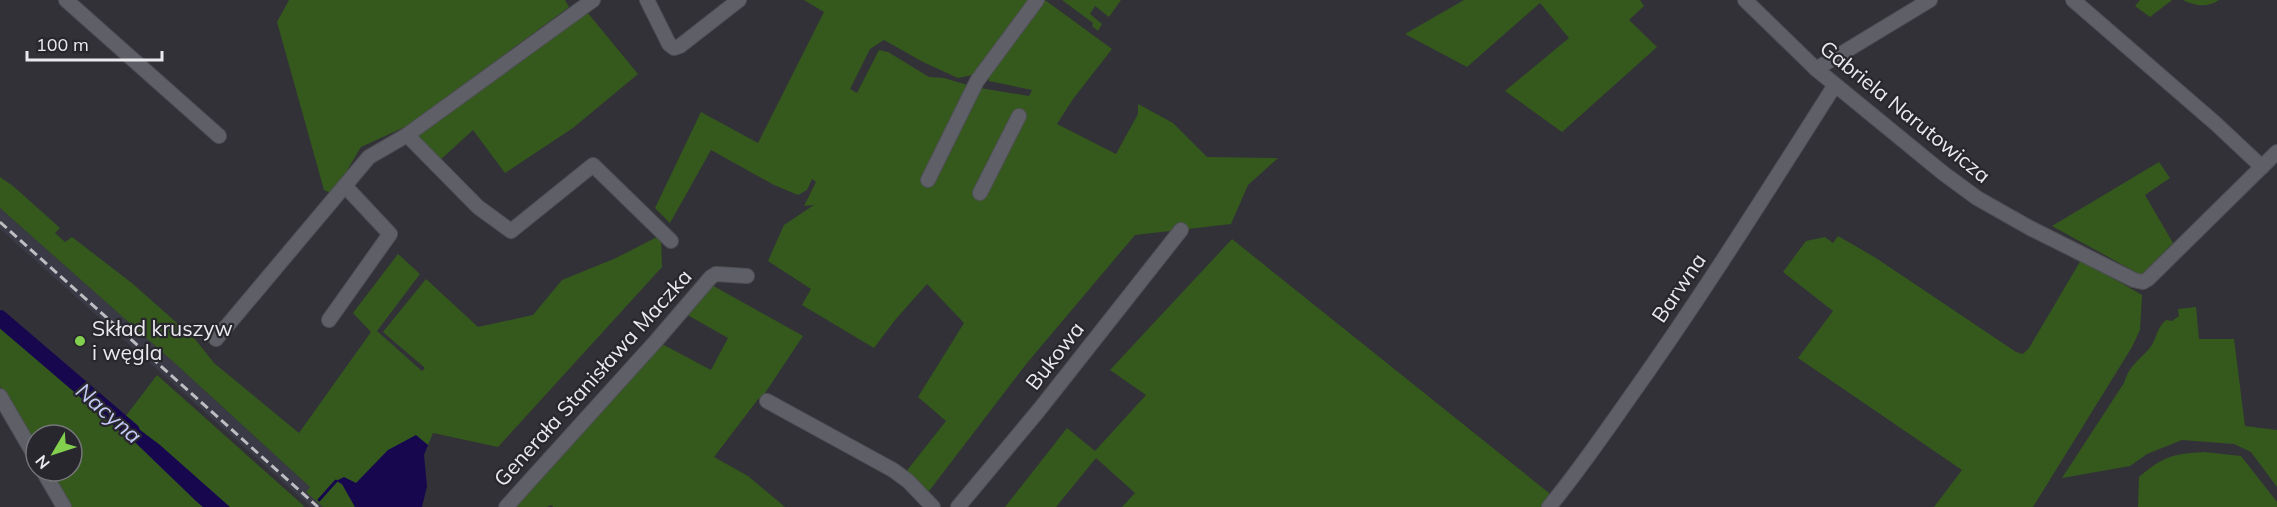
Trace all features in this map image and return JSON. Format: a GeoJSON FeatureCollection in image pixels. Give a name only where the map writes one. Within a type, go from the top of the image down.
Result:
{"type":"FeatureCollection","features":[{"type":"Feature","properties":{"kind":"street"},"geometry":{"type":"LineString","coordinates":[[66,0],[219,136]]}},
{"type":"Feature","properties":{"kind":"street"},"geometry":{"type":"LineString","coordinates":[[216,339],[369,157],[407,135],[593,0]]}},
{"type":"Feature","properties":{"kind":"street"},"geometry":{"type":"LineString","coordinates":[[647,0],[669,44],[674,48],[680,46],[739,0]]}},
{"type":"Feature","properties":{"kind":"street"},"geometry":{"type":"LineString","coordinates":[[928,180],[977,81],[1037,0]]}},
{"type":"Feature","properties":{"kind":"street","name":"Gabriela Narutowicza"},"geometry":{"type":"LineString","coordinates":[[1745,0],[1816,69],[1977,198],[2134,280],[2143,282],[2277,152]]}},
{"type":"Feature","properties":{"kind":"street"},"geometry":{"type":"LineString","coordinates":[[1816,69],[1930,0]]}},
{"type":"Feature","properties":{"kind":"street"},"geometry":{"type":"LineString","coordinates":[[2075,1],[2262,167]]}},
{"type":"Feature","properties":{"kind":"street","name":"Barwna"},"geometry":{"type":"LineString","coordinates":[[1549,507],[1567,486],[1653,364],[1735,243],[1835,85]]}},
{"type":"Feature","properties":{"kind":"street"},"geometry":{"type":"LineString","coordinates":[[980,193],[1019,116]]}},
{"type":"Feature","properties":{"kind":"street"},"geometry":{"type":"LineString","coordinates":[[407,135],[478,207],[511,231],[593,165],[671,241]]}},
{"type":"Feature","properties":{"kind":"street"},"geometry":{"type":"LineString","coordinates":[[329,320],[390,234],[345,186]]}},
{"type":"Feature","properties":{"kind":"street","name":"Bukowa"},"geometry":{"type":"LineString","coordinates":[[958,507],[1053,392],[1181,230]]}},
{"type":"Feature","properties":{"kind":"street","name":"Generała Stanisława Maczka"},"geometry":{"type":"LineString","coordinates":[[506,507],[711,277],[716,274],[747,276]]}},
{"type":"Feature","properties":{"kind":"street"},"geometry":{"type":"LineString","coordinates":[[0,396],[24,437]]}},
{"type":"Feature","properties":{"kind":"street"},"geometry":{"type":"LineString","coordinates":[[767,401],[893,470],[908,481],[933,507]]}},
{"type":"Feature","properties":{"kind":"street"},"geometry":{"type":"LineString","coordinates":[[50,483],[64,507]]}},
{"type":"Feature","properties":{"kind":"shaded area"},"geometry":{"type":"Polygon","coordinates":[[[0,208],[310,487],[306,492],[323,507],[311,507],[0,229],[0,208]]]}},
{"type":"Feature","properties":{"kind":"shaded area"},"geometry":{"type":"Polygon","coordinates":[[[119,414],[160,445],[230,507],[203,507],[197,502],[113,421],[119,414]]]}},
{"type":"Feature","properties":{"kind":"shaded area"},"geometry":{"type":"Polygon","coordinates":[[[416,435],[428,445],[424,455],[427,486],[422,507],[355,507],[342,484],[336,481],[344,477],[356,483],[388,450],[416,435]]]}},
{"type":"Feature","properties":{"kind":"green space"},"geometry":{"type":"Polygon","coordinates":[[[289,0],[565,0],[569,7],[407,126],[361,147],[333,194],[324,190],[277,22],[289,0]]]}},
{"type":"Feature","properties":{"kind":"green space"},"geometry":{"type":"Polygon","coordinates":[[[804,0],[1030,0],[977,74],[958,78],[884,40],[870,49],[850,89],[857,93],[879,50],[888,52],[929,77],[944,78],[974,87],[1029,96],[1032,90],[989,81],[987,73],[1041,0],[1045,0],[1112,49],[1073,99],[1057,124],[1116,154],[1138,114],[1138,104],[1173,123],[1207,157],[1278,158],[1248,185],[1231,224],[1135,235],[1027,363],[929,491],[905,473],[946,421],[918,397],[964,323],[927,284],[874,348],[802,305],[811,289],[768,261],[784,225],[814,205],[804,206],[816,182],[812,179],[807,190],[798,195],[774,185],[711,150],[670,223],[655,208],[701,112],[758,143],[824,12],[804,0]]]}},
{"type":"Feature","properties":{"kind":"green space"},"geometry":{"type":"Polygon","coordinates":[[[1062,0],[1121,0],[1109,17],[1095,6],[1090,14],[1102,24],[1098,31],[1092,26],[1093,23],[1062,0]]]}},
{"type":"Feature","properties":{"kind":"green space"},"geometry":{"type":"Polygon","coordinates":[[[1464,0],[1640,0],[1644,6],[1629,20],[1657,47],[1562,132],[1505,91],[1569,38],[1540,3],[1467,67],[1405,34],[1464,0]]]}},
{"type":"Feature","properties":{"kind":"green space"},"geometry":{"type":"Polygon","coordinates":[[[2140,0],[2172,0],[2150,17],[2135,6],[2140,0]]]}},
{"type":"Feature","properties":{"kind":"green space"},"geometry":{"type":"Polygon","coordinates":[[[2183,0],[2219,0],[2201,5],[2183,0]]]}},
{"type":"Feature","properties":{"kind":"green space"},"geometry":{"type":"Polygon","coordinates":[[[587,12],[638,74],[573,128],[505,173],[473,130],[438,162],[416,135],[587,12]]]}},
{"type":"Feature","properties":{"kind":"green space"},"geometry":{"type":"Polygon","coordinates":[[[2159,162],[2170,178],[2145,195],[2173,243],[2141,275],[2052,226],[2159,162]]]}},
{"type":"Feature","properties":{"kind":"green space"},"geometry":{"type":"Polygon","coordinates":[[[0,177],[60,228],[55,233],[65,242],[72,237],[133,284],[195,339],[214,363],[299,433],[371,332],[353,313],[398,254],[420,274],[377,331],[422,371],[425,368],[383,332],[426,279],[478,327],[533,315],[562,280],[616,258],[657,237],[661,237],[662,267],[498,447],[433,433],[428,445],[425,443],[388,450],[356,484],[337,481],[342,484],[355,507],[323,507],[306,492],[310,487],[0,208],[0,177]]]}},
{"type":"Feature","properties":{"kind":"green space"},"geometry":{"type":"Polygon","coordinates":[[[1838,236],[1876,258],[2016,352],[2023,354],[2029,348],[2081,260],[2142,295],[2140,330],[2132,347],[2033,507],[1934,507],[1962,470],[1798,358],[1833,311],[1783,272],[1806,241],[1825,237],[1833,243],[1838,236]]]}},
{"type":"Feature","properties":{"kind":"green space"},"geometry":{"type":"Polygon","coordinates":[[[1232,239],[1549,493],[1549,501],[1545,507],[1122,507],[1135,493],[1096,458],[1056,507],[1005,507],[1067,428],[1095,451],[1146,395],[1110,370],[1232,239]]]}},
{"type":"Feature","properties":{"kind":"green space"},"geometry":{"type":"Polygon","coordinates":[[[710,284],[803,336],[765,393],[768,395],[763,400],[759,398],[714,457],[748,476],[785,507],[553,507],[552,505],[512,507],[658,346],[664,345],[711,370],[728,338],[684,313],[710,284]]]}},
{"type":"Feature","properties":{"kind":"green space"},"geometry":{"type":"Polygon","coordinates":[[[2196,307],[2199,339],[2234,339],[2245,426],[2277,430],[2277,487],[2251,452],[2234,444],[2182,440],[2147,454],[2130,466],[2062,478],[2124,383],[2131,368],[2152,346],[2162,324],[2166,320],[2172,321],[2179,316],[2178,309],[2196,307]]]}},
{"type":"Feature","properties":{"kind":"green space"},"geometry":{"type":"Polygon","coordinates":[[[0,324],[113,421],[203,507],[71,507],[56,483],[84,483],[84,423],[24,423],[24,428],[0,386],[0,324]]]}},
{"type":"Feature","properties":{"kind":"green space"},"geometry":{"type":"Polygon","coordinates":[[[157,375],[304,506],[228,507],[125,417],[157,375]]]}},
{"type":"Feature","properties":{"kind":"green space"},"geometry":{"type":"Polygon","coordinates":[[[2204,452],[2241,456],[2277,502],[2277,507],[2138,507],[2139,477],[2169,457],[2204,452]]]}},
{"type":"Feature","properties":{"kind":"waterway","name":"Nacyna"},"geometry":{"type":"LineString","coordinates":[[0,318],[132,431]]}},
{"type":"Feature","properties":{"kind":"waterway"},"geometry":{"type":"LineString","coordinates":[[319,500],[336,481]]}},
{"type":"Feature","properties":{"kind":"railway"},"geometry":{"type":"LineString","coordinates":[[0,222],[318,507]]}},
{"type":"Feature","properties":{"kind":"place","name":"Skład kruszyw i węgla"},"geometry":{"type":"Point","coordinates":[80,341]}}]}
